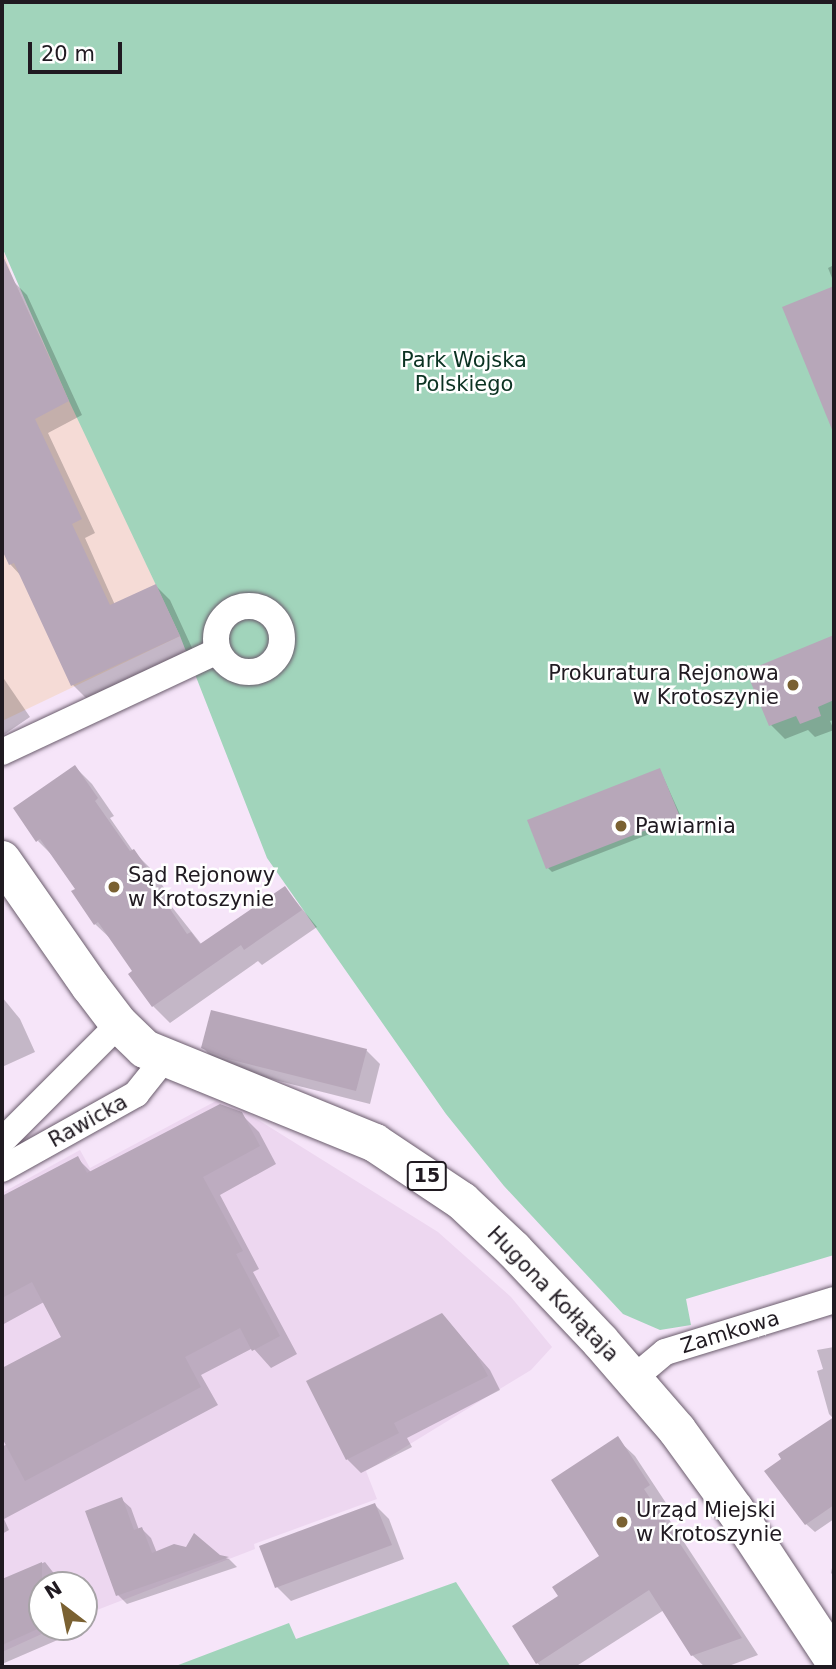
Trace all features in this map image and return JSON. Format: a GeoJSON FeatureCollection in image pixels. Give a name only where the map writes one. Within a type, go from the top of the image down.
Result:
{"type":"FeatureCollection","features":[{"type":"Feature","properties":{"kind":"main road","name":"15"},"geometry":{"type":"LineString","coordinates":[[2,860],[119,1024],[145,1049],[163,1059]]}},
{"type":"Feature","properties":{"kind":"main road","name":"Hugona Kołłątaja"},"geometry":{"type":"LineString","coordinates":[[163,1059],[224,1080],[375,1143],[462,1201],[514,1250],[634,1378],[677,1430],[735,1510],[834,1660]]}},
{"type":"Feature","properties":{"kind":"street"},"geometry":{"type":"LineString","coordinates":[[2,752],[218,651]]}},
{"type":"Feature","properties":{"kind":"street","name":"Rawicka"},"geometry":{"type":"LineString","coordinates":[[2,1141],[119,1024]]}},
{"type":"Feature","properties":{"kind":"street","name":"Rawicka"},"geometry":{"type":"LineString","coordinates":[[2,1169],[136,1094],[163,1059]]}},
{"type":"Feature","properties":{"kind":"street","name":"Zamkowa"},"geometry":{"type":"LineString","coordinates":[[634,1378],[665,1352],[834,1300]]}},
{"type":"Feature","properties":{"kind":"shaded area"},"geometry":{"type":"Polygon","coordinates":[[[2,247],[13,279],[180,636],[2,721],[2,247]]]}},
{"type":"Feature","properties":{"kind":"shaded area"},"geometry":{"type":"Polygon","coordinates":[[[216,1101],[244,1111],[438,1232],[511,1297],[552,1347],[531,1370],[366,1471],[377,1499],[254,1544],[255,1549],[98,1610],[98,1571],[28,1571],[28,1640],[2,1652],[2,1193],[80,1150],[90,1168],[216,1101]]]}},
{"type":"Feature","properties":{"kind":"green space","name":"Park Wojska Polskiego"},"geometry":{"type":"Polygon","coordinates":[[[2,2],[834,2],[834,1255],[686,1299],[691,1325],[660,1330],[623,1314],[504,1186],[446,1114],[267,858],[180,636],[69,401],[2,247],[2,2]]]}},
{"type":"Feature","properties":{"kind":"green space"},"geometry":{"type":"Polygon","coordinates":[[[456,1582],[511,1667],[173,1667],[289,1623],[296,1639],[456,1582]]]}},
{"type":"Feature","properties":{"kind":"building"},"geometry":{"type":"Polygon","coordinates":[[[2,254],[69,401],[35,419],[82,519],[72,524],[110,605],[156,584],[180,636],[71,686],[14,563],[9,565],[2,550],[2,254]]]}},
{"type":"Feature","properties":{"kind":"building"},"geometry":{"type":"Polygon","coordinates":[[[834,286],[834,432],[833,432],[782,307],[834,286]]]}},
{"type":"Feature","properties":{"kind":"building","name":"Prokuratura Rejonowa w Krotoszynie"},"geometry":{"type":"Polygon","coordinates":[[[834,635],[834,700],[818,707],[821,716],[800,724],[796,716],[769,726],[746,671],[834,635]]]}},
{"type":"Feature","properties":{"kind":"building","name":"Sąd Rejonowy w Krotoszynie"},"geometry":{"type":"Polygon","coordinates":[[[75,765],[98,798],[95,801],[130,851],[134,849],[157,882],[153,884],[187,934],[191,932],[200,944],[285,886],[302,910],[244,950],[241,945],[152,1007],[128,974],[132,971],[98,922],[94,925],[71,891],[75,889],[40,839],[36,842],[13,808],[75,765]]]}},
{"type":"Feature","properties":{"kind":"building"},"geometry":{"type":"Polygon","coordinates":[[[660,768],[680,817],[546,869],[527,820],[660,768]]]}},
{"type":"Feature","properties":{"kind":"building"},"geometry":{"type":"Polygon","coordinates":[[[211,1010],[367,1049],[356,1091],[228,1059],[201,1048],[211,1010]]]}},
{"type":"Feature","properties":{"kind":"building"},"geometry":{"type":"Polygon","coordinates":[[[220,1104],[242,1112],[260,1146],[203,1177],[243,1251],[236,1254],[280,1336],[252,1351],[240,1328],[185,1357],[201,1387],[25,1481],[2,1438],[2,1368],[61,1337],[32,1282],[2,1298],[2,1196],[78,1156],[87,1173],[220,1104]]]}},
{"type":"Feature","properties":{"kind":"building"},"geometry":{"type":"Polygon","coordinates":[[[442,1313],[476,1354],[488,1376],[394,1423],[399,1433],[346,1460],[306,1381],[442,1313]]]}},
{"type":"Feature","properties":{"kind":"building"},"geometry":{"type":"Polygon","coordinates":[[[834,1417],[834,1505],[805,1525],[764,1471],[781,1459],[778,1454],[834,1417]]]}},
{"type":"Feature","properties":{"kind":"building","name":"Urząd Miejski w Krotoszynie"},"geometry":{"type":"Polygon","coordinates":[[[618,1436],[650,1485],[644,1489],[742,1638],[691,1656],[649,1590],[536,1664],[512,1626],[558,1596],[552,1587],[599,1556],[551,1480],[618,1436]]]}},
{"type":"Feature","properties":{"kind":"building"},"geometry":{"type":"Polygon","coordinates":[[[122,1497],[134,1530],[142,1527],[152,1553],[174,1544],[186,1547],[194,1533],[220,1555],[229,1557],[116,1596],[85,1511],[122,1497]]]}},
{"type":"Feature","properties":{"kind":"building"},"geometry":{"type":"Polygon","coordinates":[[[375,1503],[392,1545],[275,1588],[259,1546],[375,1503]]]}},
{"type":"Feature","properties":{"kind":"building"},"geometry":{"type":"Polygon","coordinates":[[[42,1562],[42,1571],[28,1571],[28,1633],[2,1645],[2,1579],[42,1562]]]}},
{"type":"Feature","properties":{"kind":"place","name":"Prokuratura Rejonowa w Krotoszynie"},"geometry":{"type":"Point","coordinates":[793,685]}},
{"type":"Feature","properties":{"kind":"place","name":"Pawiarnia"},"geometry":{"type":"Point","coordinates":[621,826]}},
{"type":"Feature","properties":{"kind":"place","name":"Sąd Rejonowy w Krotoszynie"},"geometry":{"type":"Point","coordinates":[114,887]}},
{"type":"Feature","properties":{"kind":"place","name":"Urząd Miejski w Krotoszynie"},"geometry":{"type":"Point","coordinates":[622,1522]}}]}
